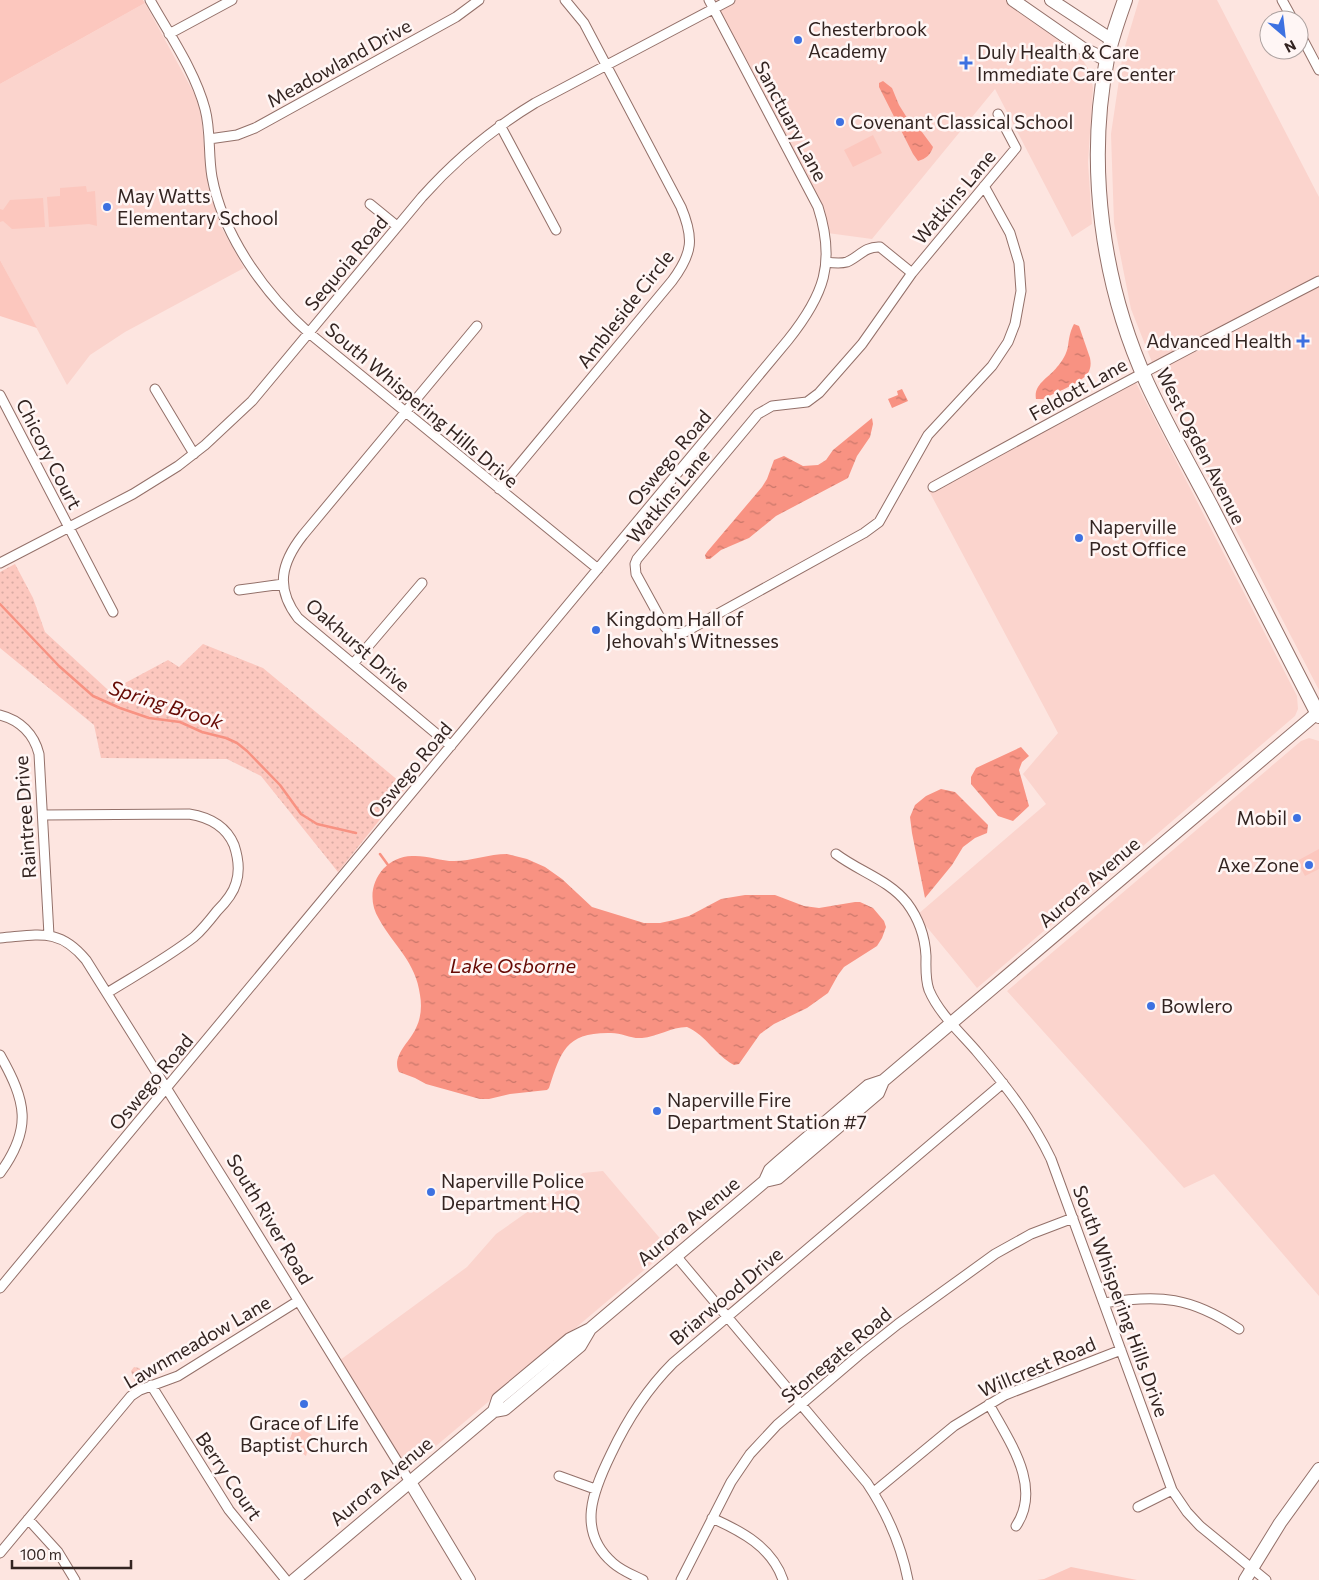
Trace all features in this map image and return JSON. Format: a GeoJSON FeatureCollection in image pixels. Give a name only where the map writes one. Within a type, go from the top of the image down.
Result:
{"type":"FeatureCollection","features":[{"type":"Feature","properties":{"kind":"main road"},"geometry":{"type":"LineString","coordinates":[[1013,0],[1082,48],[1107,60]]}},
{"type":"Feature","properties":{"kind":"main road"},"geometry":{"type":"LineString","coordinates":[[1051,0],[1112,40]]}},
{"type":"Feature","properties":{"kind":"main road","name":"West Ogden Avenue"},"geometry":{"type":"LineString","coordinates":[[1125,0],[1107,60],[1098,148],[1103,223],[1120,307],[1143,373],[1318,713]]}},
{"type":"Feature","properties":{"kind":"main road","name":"Aurora Avenue"},"geometry":{"type":"LineString","coordinates":[[294,1580],[494,1411],[505,1409],[580,1346],[590,1329],[765,1181],[778,1178],[878,1093],[883,1081],[1318,713]]}},
{"type":"Feature","properties":{"kind":"main road"},"geometry":{"type":"LineString","coordinates":[[1249,1574],[1285,1516],[1319,1469]]}},
{"type":"Feature","properties":{"kind":"main road","name":"South River Road"},"geometry":{"type":"LineString","coordinates":[[410,1482],[469,1580]]}},
{"type":"Feature","properties":{"kind":"street","name":"South Whispering Hills Drive"},"geometry":{"type":"LineString","coordinates":[[150,0],[201,96],[205,110],[214,188],[227,223],[267,289],[293,318],[309,332],[598,570]]}},
{"type":"Feature","properties":{"kind":"street"},"geometry":{"type":"LineString","coordinates":[[169,34],[232,0]]}},
{"type":"Feature","properties":{"kind":"street","name":"Meadowland Drive"},"geometry":{"type":"LineString","coordinates":[[209,139],[237,135],[255,128],[456,17],[479,0]]}},
{"type":"Feature","properties":{"kind":"street","name":"Ambleside Circle"},"geometry":{"type":"LineString","coordinates":[[499,490],[680,270],[690,246],[691,236],[681,207],[584,23],[565,0]]}},
{"type":"Feature","properties":{"kind":"street","name":"Sequoia Road"},"geometry":{"type":"LineString","coordinates":[[0,563],[146,487],[194,454],[226,427],[252,401],[439,178],[462,155],[500,125],[535,103],[607,65],[712,4],[730,0]]}},
{"type":"Feature","properties":{"kind":"street","name":"Sanctuary Lane"},"geometry":{"type":"LineString","coordinates":[[712,4],[818,207],[826,235],[826,262]]}},
{"type":"Feature","properties":{"kind":"street"},"geometry":{"type":"LineString","coordinates":[[1309,51],[1319,70]]}},
{"type":"Feature","properties":{"kind":"street","name":"Watkins Lane"},"geometry":{"type":"LineString","coordinates":[[984,186],[1010,233],[1017,254],[1021,277],[1020,308],[1012,333],[998,358],[928,435],[884,515],[873,528],[685,632],[674,634],[665,627],[636,574],[635,564],[637,559],[758,414],[772,406],[806,402],[819,393],[862,344],[912,273],[984,186],[1016,148],[998,114]]}},
{"type":"Feature","properties":{"kind":"street"},"geometry":{"type":"LineString","coordinates":[[500,125],[556,230]]}},
{"type":"Feature","properties":{"kind":"street"},"geometry":{"type":"LineString","coordinates":[[370,204],[397,226]]}},
{"type":"Feature","properties":{"kind":"street","name":"Watkins Lane"},"geometry":{"type":"LineString","coordinates":[[826,262],[843,263],[850,261],[868,248],[880,248],[912,273]]}},
{"type":"Feature","properties":{"kind":"street","name":"Oswego Road"},"geometry":{"type":"LineString","coordinates":[[0,1288],[802,322],[816,298],[823,279],[826,262]]}},
{"type":"Feature","properties":{"kind":"street","name":"Feldott Lane"},"geometry":{"type":"LineString","coordinates":[[934,487],[1143,373],[1319,281]]}},
{"type":"Feature","properties":{"kind":"street","name":"Oakhurst Drive"},"geometry":{"type":"LineString","coordinates":[[451,746],[298,618],[288,602],[283,584],[286,560],[291,550],[477,326]]}},
{"type":"Feature","properties":{"kind":"street"},"geometry":{"type":"LineString","coordinates":[[156,389],[194,454]]}},
{"type":"Feature","properties":{"kind":"street","name":"Chicory Court"},"geometry":{"type":"LineString","coordinates":[[0,395],[112,612]]}},
{"type":"Feature","properties":{"kind":"street"},"geometry":{"type":"LineString","coordinates":[[353,664],[422,583]]}},
{"type":"Feature","properties":{"kind":"street"},"geometry":{"type":"LineString","coordinates":[[239,590],[283,584]]}},
{"type":"Feature","properties":{"kind":"street","name":"Raintree Drive"},"geometry":{"type":"LineString","coordinates":[[0,715],[10,718],[23,727],[32,736],[38,748],[48,935]]}},
{"type":"Feature","properties":{"kind":"street"},"geometry":{"type":"LineString","coordinates":[[43,816],[189,814],[200,816],[224,830],[236,850],[238,870],[236,883],[224,903],[202,929],[174,951],[107,993]]}},
{"type":"Feature","properties":{"kind":"street","name":"South Whispering Hills Drive"},"geometry":{"type":"LineString","coordinates":[[836,854],[851,865],[883,882],[899,894],[916,916],[923,934],[926,976],[930,990],[939,1007],[1003,1083],[1021,1107],[1046,1148],[1172,1490],[1187,1512],[1249,1574],[1266,1580]]}},
{"type":"Feature","properties":{"kind":"street","name":"South River Road"},"geometry":{"type":"LineString","coordinates":[[0,938],[48,935],[58,937],[78,950],[167,1088],[410,1482]]}},
{"type":"Feature","properties":{"kind":"street"},"geometry":{"type":"LineString","coordinates":[[0,1055],[17,1087],[23,1115],[16,1148],[0,1173]]}},
{"type":"Feature","properties":{"kind":"street","name":"Briarwood Drive"},"geometry":{"type":"LineString","coordinates":[[643,1580],[617,1566],[601,1549],[592,1525],[590,1513],[596,1489],[623,1429],[635,1408],[673,1363],[1003,1083]]}},
{"type":"Feature","properties":{"kind":"street","name":"Stonegate Road"},"geometry":{"type":"LineString","coordinates":[[681,1580],[731,1482],[750,1454],[777,1425],[898,1324],[994,1254],[1031,1234],[1073,1218]]}},
{"type":"Feature","properties":{"kind":"street"},"geometry":{"type":"LineString","coordinates":[[677,1257],[874,1492],[892,1525],[900,1546],[908,1580]]}},
{"type":"Feature","properties":{"kind":"street"},"geometry":{"type":"LineString","coordinates":[[1104,1302],[1140,1298],[1172,1299],[1209,1311],[1239,1329]]}},
{"type":"Feature","properties":{"kind":"street","name":"Lawnmeadow Lane"},"geometry":{"type":"LineString","coordinates":[[0,1553],[120,1408],[136,1393],[178,1376],[298,1301]]}},
{"type":"Feature","properties":{"kind":"street","name":"Willcrest Road"},"geometry":{"type":"LineString","coordinates":[[874,1492],[954,1426],[989,1404],[1022,1388],[1121,1350]]}},
{"type":"Feature","properties":{"kind":"street","name":"Berry Court"},"geometry":{"type":"LineString","coordinates":[[152,1385],[229,1510],[286,1580]]}},
{"type":"Feature","properties":{"kind":"street"},"geometry":{"type":"LineString","coordinates":[[989,1404],[1019,1460],[1024,1474],[1026,1486],[1025,1509],[1016,1526]]}},
{"type":"Feature","properties":{"kind":"street"},"geometry":{"type":"LineString","coordinates":[[559,1476],[596,1489]]}},
{"type":"Feature","properties":{"kind":"street"},"geometry":{"type":"LineString","coordinates":[[1138,1507],[1172,1490]]}},
{"type":"Feature","properties":{"kind":"street"},"geometry":{"type":"LineString","coordinates":[[712,1518],[739,1531],[757,1544],[774,1562],[782,1580]]}},
{"type":"Feature","properties":{"kind":"street"},"geometry":{"type":"LineString","coordinates":[[28,1520],[58,1552],[75,1580]]}},
{"type":"Feature","properties":{"kind":"shaded area"},"geometry":{"type":"Polygon","coordinates":[[[0,0],[143,0],[145,3],[0,84],[0,0]]]}},
{"type":"Feature","properties":{"kind":"shaded area"},"geometry":{"type":"Polygon","coordinates":[[[716,0],[1010,0],[1075,49],[1091,76],[1093,88],[1088,162],[1092,224],[1072,237],[995,89],[872,239],[820,232],[813,209],[707,5],[716,0]]]}},
{"type":"Feature","properties":{"kind":"shaded area"},"geometry":{"type":"Polygon","coordinates":[[[1139,0],[1217,0],[1319,197],[1319,690],[1163,390],[1131,309],[1114,223],[1111,134],[1123,53],[1139,0]]]}},
{"type":"Feature","properties":{"kind":"shaded area","name":"May Watts Elementary School"},"geometry":{"type":"Polygon","coordinates":[[[145,3],[195,95],[201,115],[208,187],[221,227],[244,268],[125,332],[90,355],[67,385],[0,260],[0,84],[145,3]]]}},
{"type":"Feature","properties":{"kind":"shaded area"},"geometry":{"type":"Polygon","coordinates":[[[873,135],[882,153],[853,167],[844,150],[873,135]]]}},
{"type":"Feature","properties":{"kind":"shaded area"},"geometry":{"type":"Polygon","coordinates":[[[86,186],[87,192],[95,191],[97,226],[89,224],[49,227],[47,197],[60,196],[60,188],[86,186]]]}},
{"type":"Feature","properties":{"kind":"shaded area"},"geometry":{"type":"Polygon","coordinates":[[[43,198],[45,227],[12,229],[3,221],[0,222],[0,209],[3,210],[10,200],[43,198]]]}},
{"type":"Feature","properties":{"kind":"shaded area"},"geometry":{"type":"Polygon","coordinates":[[[0,260],[37,328],[0,316],[0,260]]]}},
{"type":"Feature","properties":{"kind":"shaded area"},"geometry":{"type":"Polygon","coordinates":[[[1133,377],[1297,696],[1298,709],[1295,716],[977,988],[917,915],[1046,804],[1023,774],[1058,733],[929,491],[1133,377]]]}},
{"type":"Feature","properties":{"kind":"shaded area"},"geometry":{"type":"Polygon","coordinates":[[[15,564],[33,598],[45,632],[107,689],[112,690],[168,660],[179,667],[203,644],[263,668],[406,787],[338,872],[261,776],[227,759],[101,758],[94,725],[0,648],[0,572],[15,564]]]}},
{"type":"Feature","properties":{"kind":"shaded area"},"geometry":{"type":"Polygon","coordinates":[[[1309,738],[1319,741],[1319,1296],[1214,1174],[1184,1188],[1007,991],[1301,741],[1309,738]]]}},
{"type":"Feature","properties":{"kind":"shaded area","name":"Axe Zone"},"geometry":{"type":"Polygon","coordinates":[[[1319,849],[1319,869],[1305,876],[1297,861],[1319,849]]]}},
{"type":"Feature","properties":{"kind":"shaded area"},"geometry":{"type":"Polygon","coordinates":[[[603,1171],[669,1249],[404,1473],[336,1363],[467,1267],[496,1234],[583,1173],[603,1171]]]}},
{"type":"Feature","properties":{"kind":"shaded area"},"geometry":{"type":"Polygon","coordinates":[[[134,1367],[139,1368],[148,1376],[149,1380],[135,1383],[131,1371],[134,1367]]]}},
{"type":"Feature","properties":{"kind":"shaded area"},"geometry":{"type":"Polygon","coordinates":[[[301,1427],[312,1435],[306,1456],[290,1444],[289,1441],[294,1428],[301,1427]]]}},
{"type":"Feature","properties":{"kind":"shaded area"},"geometry":{"type":"Polygon","coordinates":[[[1071,1567],[1137,1580],[1037,1580],[1044,1579],[1071,1567]]]}},
{"type":"Feature","properties":{"kind":"water"},"geometry":{"type":"Polygon","coordinates":[[[883,81],[892,88],[899,105],[909,121],[919,128],[933,147],[923,159],[918,161],[913,154],[879,87],[879,83],[883,81]]]}},
{"type":"Feature","properties":{"kind":"water"},"geometry":{"type":"Polygon","coordinates":[[[1074,324],[1079,326],[1090,358],[1089,371],[1085,377],[1074,384],[1043,399],[1036,399],[1039,385],[1061,363],[1074,324]]]}},
{"type":"Feature","properties":{"kind":"water"},"geometry":{"type":"Polygon","coordinates":[[[902,389],[908,401],[892,408],[888,399],[898,395],[897,391],[902,389]]]}},
{"type":"Feature","properties":{"kind":"water"},"geometry":{"type":"Polygon","coordinates":[[[872,418],[873,424],[870,437],[857,456],[848,478],[776,516],[749,538],[721,550],[710,559],[706,559],[705,555],[707,552],[762,487],[774,460],[784,456],[803,466],[818,465],[872,418]]]}},
{"type":"Feature","properties":{"kind":"water"},"geometry":{"type":"Polygon","coordinates":[[[1021,747],[1029,756],[1022,762],[1019,770],[1029,806],[1013,821],[998,816],[971,784],[971,777],[976,768],[1021,747]]]}},
{"type":"Feature","properties":{"kind":"water"},"geometry":{"type":"Polygon","coordinates":[[[941,789],[955,792],[988,825],[987,833],[975,838],[963,847],[952,865],[925,898],[910,817],[915,805],[926,796],[941,789]]]}},
{"type":"Feature","properties":{"kind":"water","name":"Lake Osborne"},"geometry":{"type":"Polygon","coordinates":[[[507,854],[527,859],[545,867],[562,879],[592,907],[644,923],[660,923],[689,916],[721,899],[745,895],[775,895],[804,906],[819,908],[860,902],[873,908],[884,921],[886,927],[877,946],[844,967],[828,993],[807,1008],[774,1024],[760,1034],[739,1064],[734,1065],[727,1061],[700,1035],[687,1027],[642,1038],[615,1033],[596,1034],[584,1036],[568,1046],[557,1064],[547,1090],[480,1099],[426,1084],[399,1072],[397,1060],[418,1024],[421,1012],[421,999],[414,973],[379,919],[374,909],[372,898],[377,878],[383,869],[391,862],[401,858],[417,856],[454,861],[507,854]]]}},
{"type":"Feature","properties":{"kind":"waterway","name":"Spring Brook"},"geometry":{"type":"LineString","coordinates":[[0,604],[59,666],[93,696],[149,718],[180,722],[202,732],[237,743],[280,785],[301,814],[317,824],[356,833]]}},
{"type":"Feature","properties":{"kind":"waterway","name":"Spring Brook"},"geometry":{"type":"LineString","coordinates":[[380,854],[388,865]]}},
{"type":"Feature","properties":{"kind":"place","name":"Chesterbrook Academy"},"geometry":{"type":"Point","coordinates":[798,40]}},
{"type":"Feature","properties":{"kind":"place","name":"Duly Health & Care Immediate Care Center"},"geometry":{"type":"Point","coordinates":[966,63]}},
{"type":"Feature","properties":{"kind":"place","name":"Covenant Classical School"},"geometry":{"type":"Point","coordinates":[840,122]}},
{"type":"Feature","properties":{"kind":"place","name":"May Watts Elementary School"},"geometry":{"type":"Point","coordinates":[107,207]}},
{"type":"Feature","properties":{"kind":"place","name":"Advanced Health"},"geometry":{"type":"Point","coordinates":[1303,341]}},
{"type":"Feature","properties":{"kind":"place","name":"Naperville Post Office"},"geometry":{"type":"Point","coordinates":[1079,538]}},
{"type":"Feature","properties":{"kind":"place","name":"Kingdom Hall of Jehovah's Witnesses"},"geometry":{"type":"Point","coordinates":[596,630]}},
{"type":"Feature","properties":{"kind":"place","name":"Mobil"},"geometry":{"type":"Point","coordinates":[1297,818]}},
{"type":"Feature","properties":{"kind":"place","name":"Axe Zone"},"geometry":{"type":"Point","coordinates":[1309,865]}},
{"type":"Feature","properties":{"kind":"place","name":"Bowlero"},"geometry":{"type":"Point","coordinates":[1151,1006]}},
{"type":"Feature","properties":{"kind":"place","name":"Naperville Fire Department Station #7"},"geometry":{"type":"Point","coordinates":[657,1111]}},
{"type":"Feature","properties":{"kind":"place","name":"Naperville Police Department HQ"},"geometry":{"type":"Point","coordinates":[431,1192]}},
{"type":"Feature","properties":{"kind":"place","name":"Grace of Life Baptist Church"},"geometry":{"type":"Point","coordinates":[304,1404]}}]}
